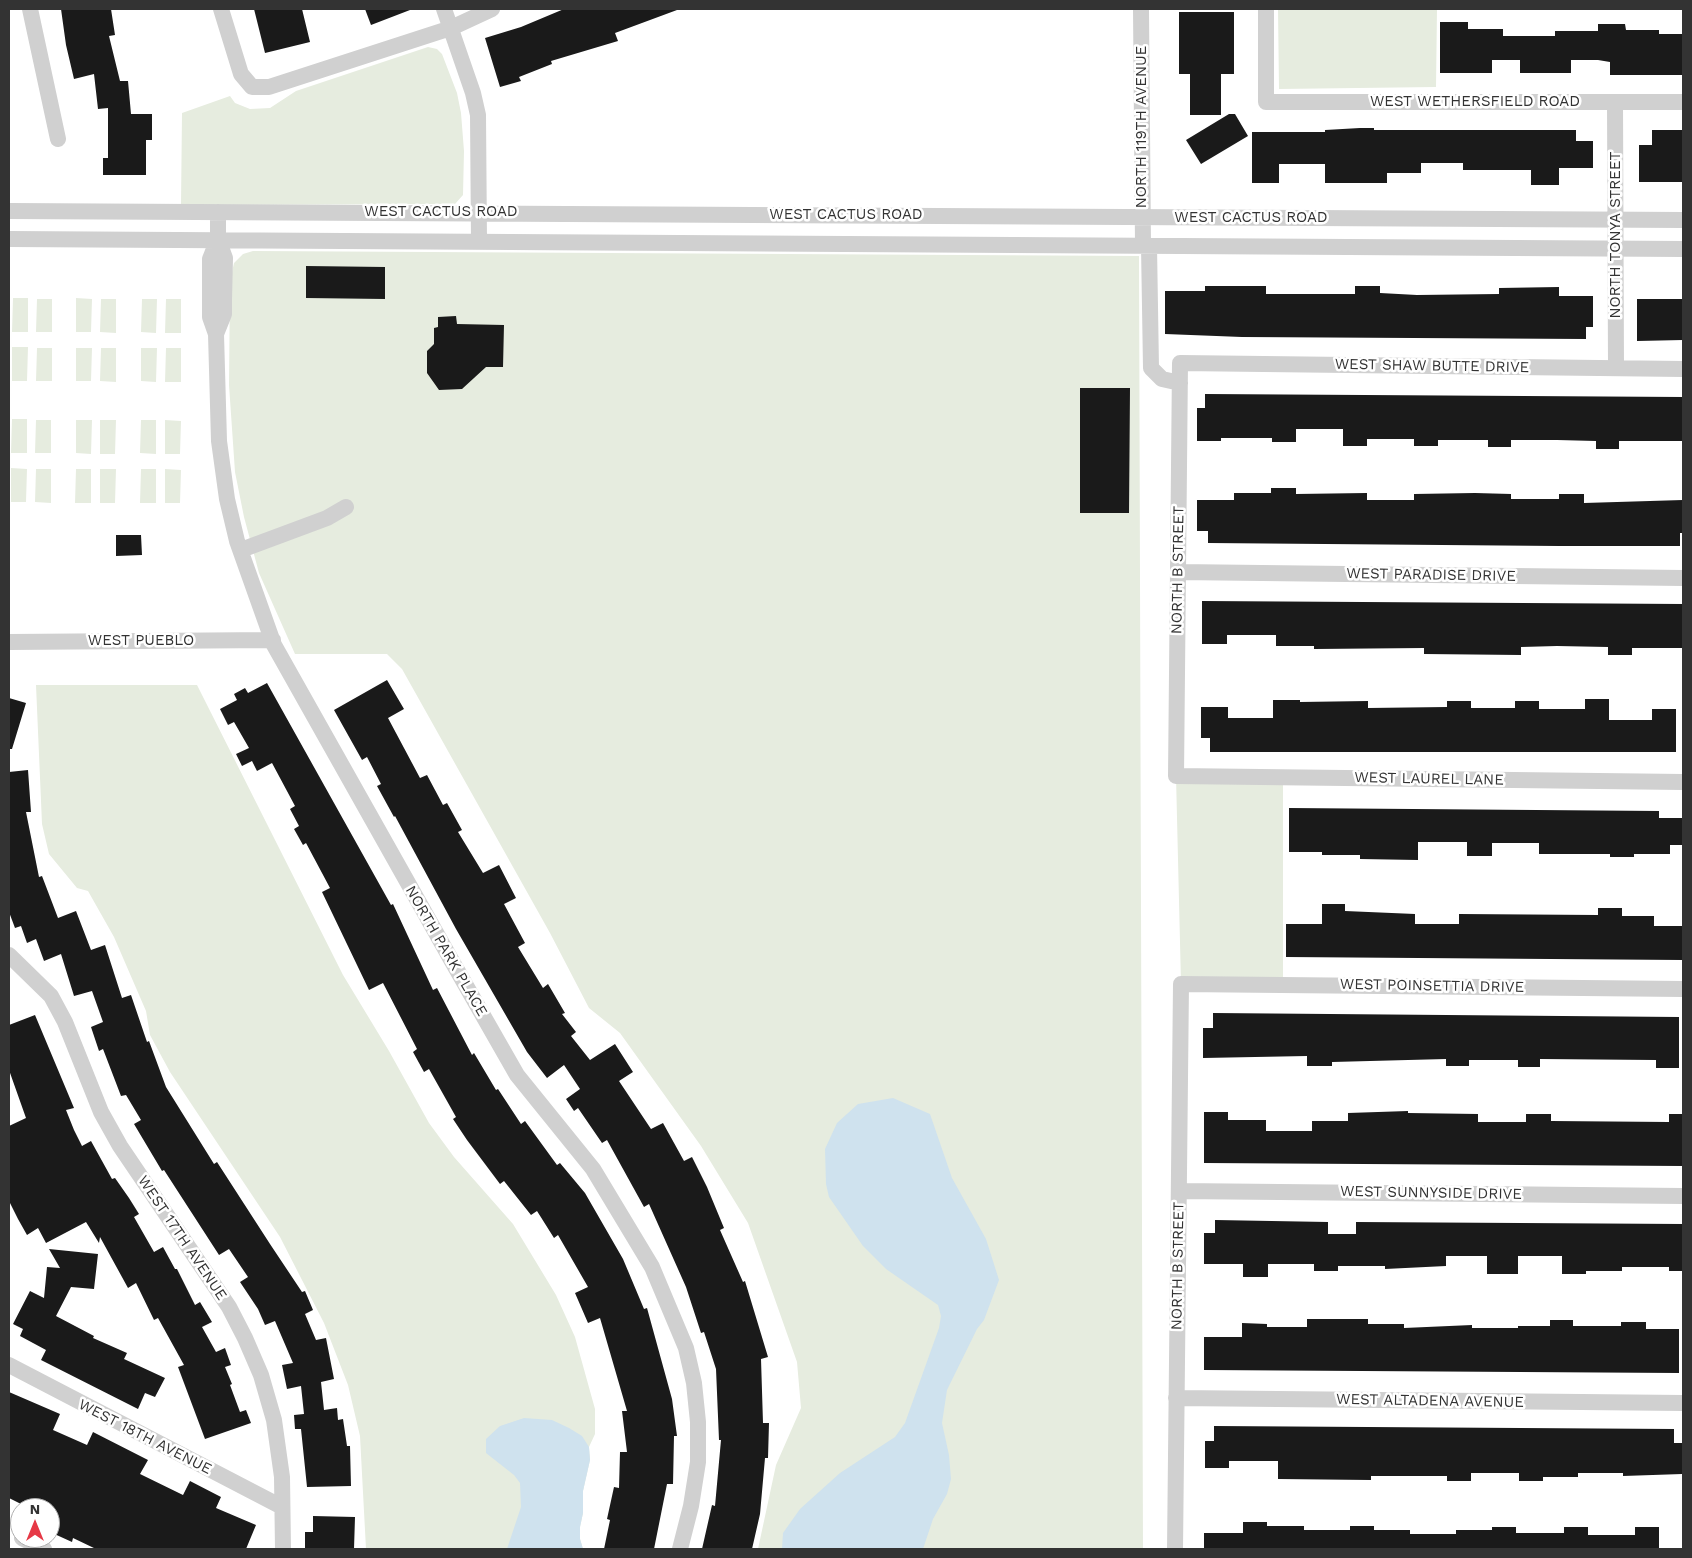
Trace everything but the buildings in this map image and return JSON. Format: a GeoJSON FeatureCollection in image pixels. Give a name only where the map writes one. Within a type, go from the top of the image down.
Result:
{"type":"FeatureCollection","features":[{"type":"Feature","properties":{"kind":"street"},"geometry":{"type":"LineString","coordinates":[[30,9],[58,139]]}},
{"type":"Feature","properties":{"kind":"street"},"geometry":{"type":"LineString","coordinates":[[221,9],[241,74],[252,88],[269,87],[451,28],[492,9]]}},
{"type":"Feature","properties":{"kind":"street"},"geometry":{"type":"LineString","coordinates":[[444,9],[478,115],[479,241]]}},
{"type":"Feature","properties":{"kind":"street","name":"NORTH 119TH AVENUE"},"geometry":{"type":"LineString","coordinates":[[1141,9],[1142,217],[1146,246],[1150,368],[1162,379],[1180,383]]}},
{"type":"Feature","properties":{"kind":"street","name":"WEST WETHERSFIELD ROAD"},"geometry":{"type":"LineString","coordinates":[[1266,9],[1266,102],[1683,102]]}},
{"type":"Feature","properties":{"kind":"street","name":"NORTH TONYA STREET"},"geometry":{"type":"LineString","coordinates":[[1615,102],[1616,368]]}},
{"type":"Feature","properties":{"kind":"street","name":"WEST CACTUS ROAD"},"geometry":{"type":"LineString","coordinates":[[9,211],[479,212],[1683,220]]}},
{"type":"Feature","properties":{"kind":"street","name":"NORTH PARK PLACE"},"geometry":{"type":"LineString","coordinates":[[218,212],[218,239],[210,259],[210,317],[216,334],[219,442],[228,499],[241,550],[273,640],[337,760],[517,1075],[593,1170],[652,1267],[686,1348],[694,1383],[698,1422],[698,1462],[691,1506],[680,1549]]}},
{"type":"Feature","properties":{"kind":"street","name":"WEST CACTUS ROAD"},"geometry":{"type":"LineString","coordinates":[[9,239],[1683,249]]}},
{"type":"Feature","properties":{"kind":"street","name":"NORTH B STREET"},"geometry":{"type":"LineString","coordinates":[[1176,776],[1180,363]]}},
{"type":"Feature","properties":{"kind":"street","name":"WEST SHAW BUTTE DRIVE"},"geometry":{"type":"LineString","coordinates":[[1180,363],[1683,369]]}},
{"type":"Feature","properties":{"kind":"street"},"geometry":{"type":"LineString","coordinates":[[241,550],[326,518],[346,506]]}},
{"type":"Feature","properties":{"kind":"street","name":"WEST PARADISE DRIVE"},"geometry":{"type":"LineString","coordinates":[[1178,572],[1683,578]]}},
{"type":"Feature","properties":{"kind":"street","name":"WEST PUEBLO"},"geometry":{"type":"LineString","coordinates":[[9,642],[273,640]]}},
{"type":"Feature","properties":{"kind":"street","name":"WEST LAUREL LANE"},"geometry":{"type":"LineString","coordinates":[[1176,776],[1683,782]]}},
{"type":"Feature","properties":{"kind":"street","name":"WEST 17TH AVENUE"},"geometry":{"type":"LineString","coordinates":[[9,955],[51,996],[65,1022],[101,1112],[120,1146],[229,1307],[246,1338],[261,1375],[274,1420],[282,1477],[282,1549]]}},
{"type":"Feature","properties":{"kind":"street","name":"NORTH B STREET"},"geometry":{"type":"LineString","coordinates":[[1174,1549],[1181,984]]}},
{"type":"Feature","properties":{"kind":"street","name":"WEST POINSETTIA DRIVE"},"geometry":{"type":"LineString","coordinates":[[1181,984],[1683,989]]}},
{"type":"Feature","properties":{"kind":"street","name":"WEST SUNNYSIDE DRIVE"},"geometry":{"type":"LineString","coordinates":[[1178,1191],[1683,1196]]}},
{"type":"Feature","properties":{"kind":"street","name":"WEST 18TH AVENUE"},"geometry":{"type":"LineString","coordinates":[[9,1366],[282,1507]]}},
{"type":"Feature","properties":{"kind":"street","name":"WEST ALTADENA AVENUE"},"geometry":{"type":"LineString","coordinates":[[1176,1398],[1683,1404]]}},
{"type":"Feature","properties":{"kind":"shaded area"},"geometry":{"type":"Polygon","coordinates":[[[1278,9],[1437,9],[1436,87],[1279,89],[1278,9]]]}},
{"type":"Feature","properties":{"kind":"shaded area"},"geometry":{"type":"Polygon","coordinates":[[[428,47],[437,49],[442,54],[457,93],[461,113],[464,151],[463,195],[455,204],[181,205],[182,113],[230,96],[235,103],[250,109],[270,108],[296,91],[428,47]]]}},
{"type":"Feature","properties":{"kind":"shaded area"},"geometry":{"type":"Polygon","coordinates":[[[253,251],[1139,256],[1143,1549],[758,1549],[776,1465],[801,1408],[797,1362],[748,1223],[701,1146],[620,1033],[589,1008],[550,933],[402,669],[387,654],[295,654],[259,573],[244,517],[235,472],[229,385],[230,281],[234,263],[243,254],[253,251]]]}},
{"type":"Feature","properties":{"kind":"shaded area"},"geometry":{"type":"Polygon","coordinates":[[[13,298],[28,298],[28,332],[12,332],[13,298]]]}},
{"type":"Feature","properties":{"kind":"shaded area"},"geometry":{"type":"Polygon","coordinates":[[[76,298],[92,299],[91,332],[76,332],[76,298]]]}},
{"type":"Feature","properties":{"kind":"shaded area"},"geometry":{"type":"Polygon","coordinates":[[[37,299],[52,299],[52,332],[36,332],[37,299]]]}},
{"type":"Feature","properties":{"kind":"shaded area"},"geometry":{"type":"Polygon","coordinates":[[[101,299],[116,299],[116,333],[100,332],[101,299]]]}},
{"type":"Feature","properties":{"kind":"shaded area"},"geometry":{"type":"Polygon","coordinates":[[[142,299],[157,299],[156,333],[141,332],[142,299]]]}},
{"type":"Feature","properties":{"kind":"shaded area"},"geometry":{"type":"Polygon","coordinates":[[[166,299],[181,299],[181,333],[165,333],[166,299]]]}},
{"type":"Feature","properties":{"kind":"shaded area"},"geometry":{"type":"Polygon","coordinates":[[[12,347],[28,347],[27,381],[12,381],[12,347]]]}},
{"type":"Feature","properties":{"kind":"shaded area"},"geometry":{"type":"Polygon","coordinates":[[[37,348],[52,348],[52,381],[36,381],[37,348]]]}},
{"type":"Feature","properties":{"kind":"shaded area"},"geometry":{"type":"Polygon","coordinates":[[[76,348],[92,348],[91,381],[76,381],[76,348]]]}},
{"type":"Feature","properties":{"kind":"shaded area"},"geometry":{"type":"Polygon","coordinates":[[[101,348],[116,348],[116,382],[100,381],[101,348]]]}},
{"type":"Feature","properties":{"kind":"shaded area"},"geometry":{"type":"Polygon","coordinates":[[[141,348],[157,348],[156,382],[141,381],[141,348]]]}},
{"type":"Feature","properties":{"kind":"shaded area"},"geometry":{"type":"Polygon","coordinates":[[[166,348],[181,348],[181,382],[165,382],[166,348]]]}},
{"type":"Feature","properties":{"kind":"shaded area"},"geometry":{"type":"Polygon","coordinates":[[[12,419],[27,419],[27,453],[11,453],[12,419]]]}},
{"type":"Feature","properties":{"kind":"shaded area"},"geometry":{"type":"Polygon","coordinates":[[[36,420],[51,420],[51,453],[35,453],[36,420]]]}},
{"type":"Feature","properties":{"kind":"shaded area"},"geometry":{"type":"Polygon","coordinates":[[[76,420],[92,420],[91,454],[76,453],[76,420]]]}},
{"type":"Feature","properties":{"kind":"shaded area"},"geometry":{"type":"Polygon","coordinates":[[[100,420],[116,420],[115,454],[100,454],[100,420]]]}},
{"type":"Feature","properties":{"kind":"shaded area"},"geometry":{"type":"Polygon","coordinates":[[[141,420],[156,420],[156,454],[140,453],[141,420]]]}},
{"type":"Feature","properties":{"kind":"shaded area"},"geometry":{"type":"Polygon","coordinates":[[[165,420],[181,421],[180,454],[165,454],[165,420]]]}},
{"type":"Feature","properties":{"kind":"shaded area"},"geometry":{"type":"Polygon","coordinates":[[[11,468],[27,469],[26,502],[11,502],[11,468]]]}},
{"type":"Feature","properties":{"kind":"shaded area"},"geometry":{"type":"Polygon","coordinates":[[[36,469],[51,469],[51,503],[35,502],[36,469]]]}},
{"type":"Feature","properties":{"kind":"shaded area"},"geometry":{"type":"Polygon","coordinates":[[[76,469],[91,469],[91,503],[75,503],[76,469]]]}},
{"type":"Feature","properties":{"kind":"shaded area"},"geometry":{"type":"Polygon","coordinates":[[[100,469],[116,469],[115,503],[100,503],[100,469]]]}},
{"type":"Feature","properties":{"kind":"shaded area"},"geometry":{"type":"Polygon","coordinates":[[[141,469],[156,469],[156,503],[140,503],[141,469]]]}},
{"type":"Feature","properties":{"kind":"shaded area"},"geometry":{"type":"Polygon","coordinates":[[[165,469],[181,470],[180,503],[165,503],[165,469]]]}},
{"type":"Feature","properties":{"kind":"shaded area"},"geometry":{"type":"Polygon","coordinates":[[[36,685],[197,685],[343,975],[389,1051],[429,1123],[454,1157],[513,1224],[556,1295],[575,1337],[595,1409],[595,1434],[589,1447],[590,1460],[583,1491],[580,1539],[583,1549],[366,1549],[360,1436],[348,1385],[324,1323],[280,1237],[170,1072],[150,1035],[146,1011],[114,937],[88,891],[77,888],[49,854],[42,824],[36,685]]]}},
{"type":"Feature","properties":{"kind":"shaded area"},"geometry":{"type":"Polygon","coordinates":[[[1176,776],[1283,778],[1283,985],[1181,984],[1176,776]]]}},
{"type":"Feature","properties":{"kind":"water"},"geometry":{"type":"Polygon","coordinates":[[[893,1098],[930,1114],[952,1178],[986,1239],[999,1280],[984,1320],[977,1329],[947,1390],[942,1423],[949,1455],[951,1479],[947,1494],[933,1519],[923,1549],[782,1549],[783,1533],[800,1509],[840,1473],[895,1437],[905,1423],[939,1328],[941,1316],[938,1305],[886,1269],[863,1246],[829,1197],[826,1184],[825,1149],[837,1123],[858,1104],[893,1098]]]}},
{"type":"Feature","properties":{"kind":"water"},"geometry":{"type":"Polygon","coordinates":[[[524,1418],[552,1420],[582,1436],[589,1447],[590,1460],[583,1491],[583,1513],[580,1527],[580,1539],[583,1549],[507,1549],[521,1507],[520,1483],[514,1475],[486,1453],[486,1439],[500,1426],[524,1418]]]}}]}
